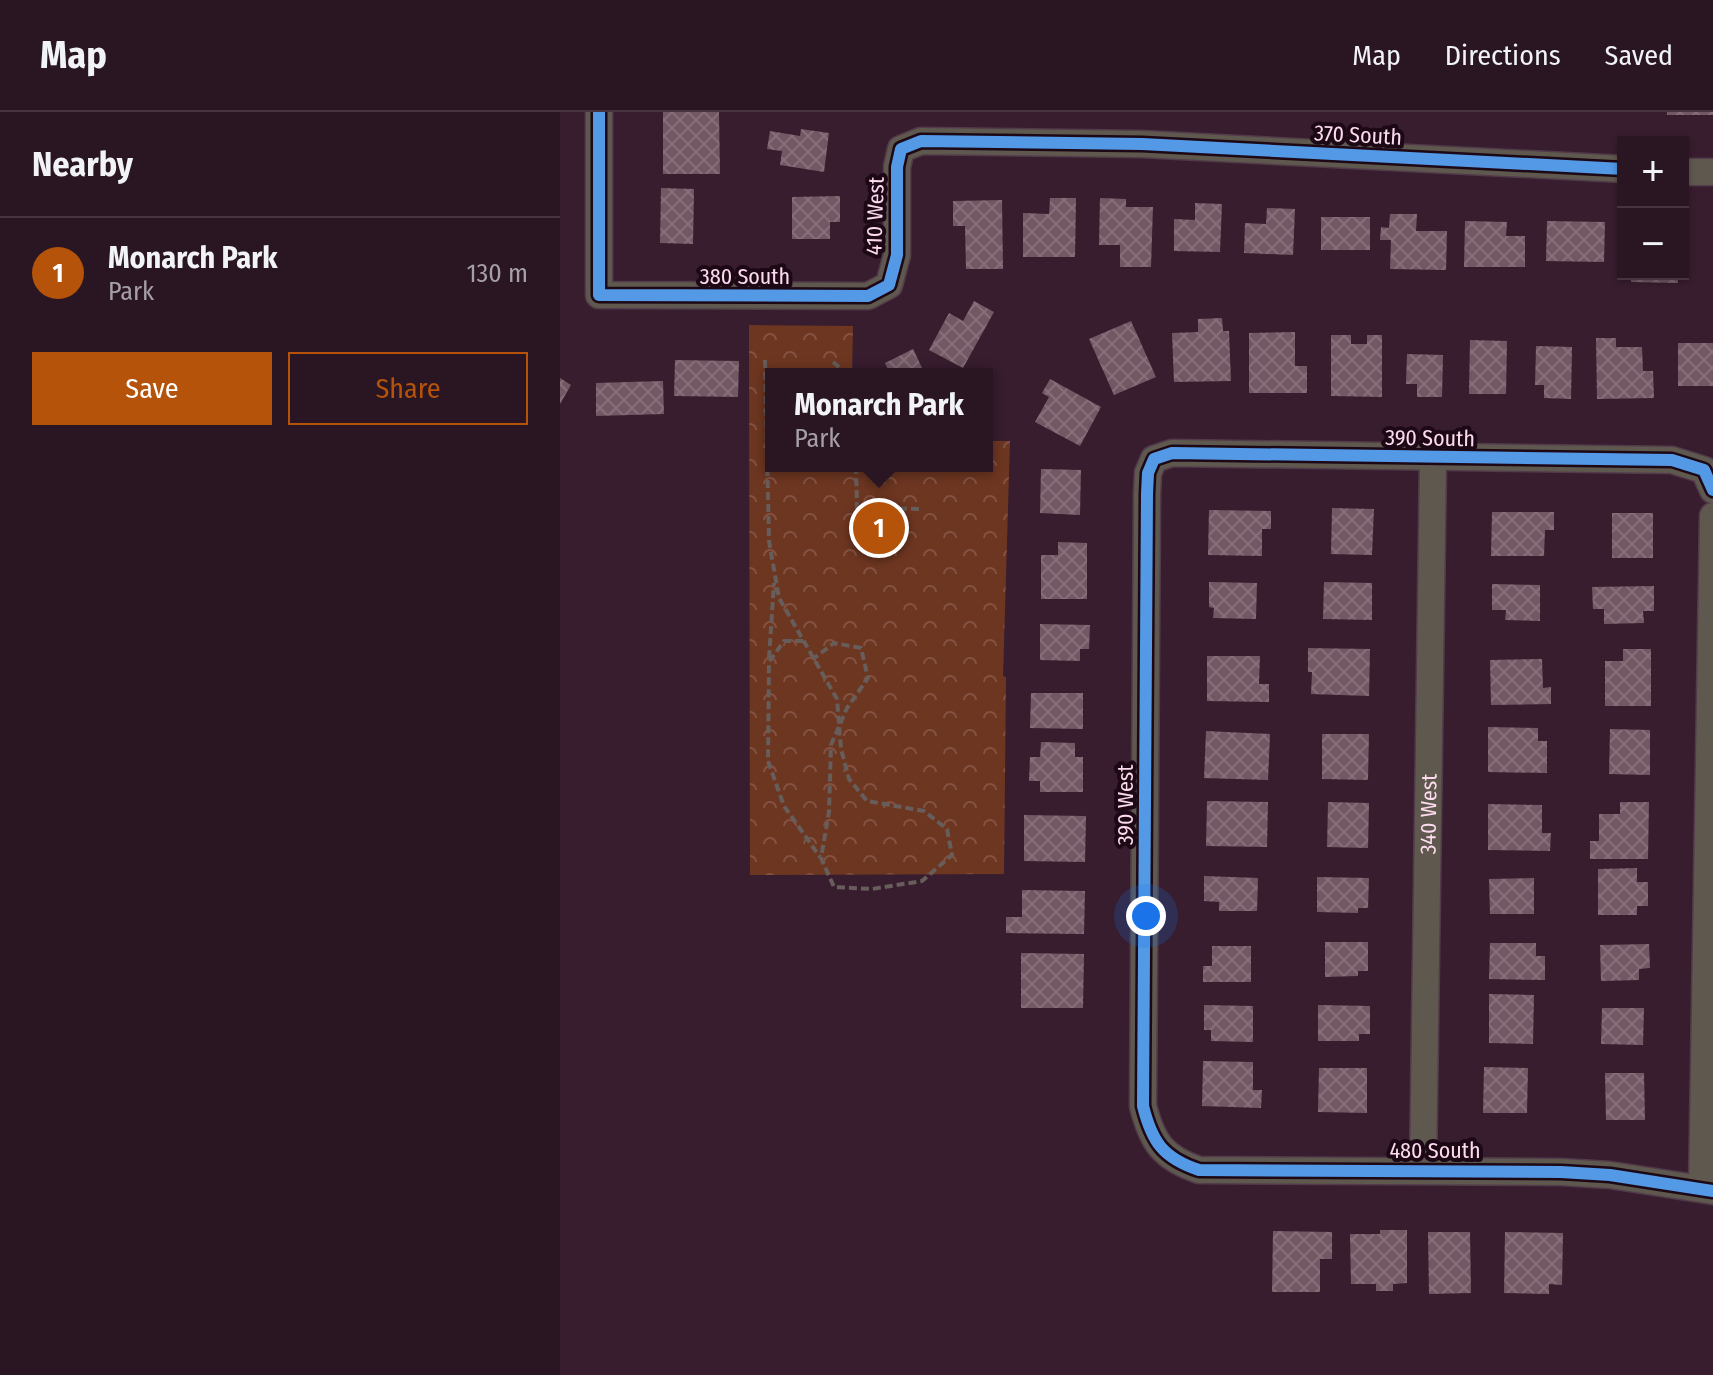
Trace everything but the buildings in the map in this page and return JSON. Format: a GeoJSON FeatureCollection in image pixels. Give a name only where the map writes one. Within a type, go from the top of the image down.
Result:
{"type":"FeatureCollection","features":[{"type":"Feature","properties":{"kind":"street","name":"380 South"},"geometry":{"type":"LineString","coordinates":[[599,112],[599,295],[868,296],[889,285]]}},
{"type":"Feature","properties":{"kind":"street","name":"370 South"},"geometry":{"type":"LineString","coordinates":[[901,149],[921,141],[1142,144],[1617,169]]}},
{"type":"Feature","properties":{"kind":"street","name":"410 West"},"geometry":{"type":"LineString","coordinates":[[889,285],[897,255],[897,167],[901,149]]}},
{"type":"Feature","properties":{"kind":"street"},"geometry":{"type":"LineString","coordinates":[[1689,172],[1713,172]]}},
{"type":"Feature","properties":{"kind":"street","name":"390 South"},"geometry":{"type":"LineString","coordinates":[[1154,459],[1172,453],[1672,460],[1708,480]]}},
{"type":"Feature","properties":{"kind":"street","name":"390 West"},"geometry":{"type":"LineString","coordinates":[[1154,459],[1148,473],[1147,494],[1143,1106],[1148,1128],[1161,1149]]}},
{"type":"Feature","properties":{"kind":"street","name":"340 West"},"geometry":{"type":"LineString","coordinates":[[1423,1170],[1433,459]]}},
{"type":"Feature","properties":{"kind":"street"},"geometry":{"type":"LineString","coordinates":[[1708,1190],[1713,516]]}},
{"type":"Feature","properties":{"kind":"street","name":"480 South"},"geometry":{"type":"LineString","coordinates":[[1161,1149],[1178,1163],[1199,1170],[1585,1173],[1708,1190]]}},
{"type":"Feature","properties":{"kind":"path"},"geometry":{"type":"LineString","coordinates":[[765,360],[765,368]]}},
{"type":"Feature","properties":{"kind":"path"},"geometry":{"type":"LineString","coordinates":[[833,362],[840,368]]}},
{"type":"Feature","properties":{"kind":"path"},"geometry":{"type":"LineString","coordinates":[[767,472],[769,541],[775,572],[779,598],[837,699],[841,749],[849,779],[867,801],[924,811],[947,829],[952,855],[922,881],[872,889],[834,887],[821,858],[784,806],[768,761],[769,662],[775,572]]}},
{"type":"Feature","properties":{"kind":"path"},"geometry":{"type":"LineString","coordinates":[[856,472],[857,508],[919,509]]}},
{"type":"Feature","properties":{"kind":"path"},"geometry":{"type":"LineString","coordinates":[[769,662],[784,641],[803,641]]}},
{"type":"Feature","properties":{"kind":"path"},"geometry":{"type":"LineString","coordinates":[[813,659],[834,643],[861,648],[868,678],[847,708],[831,745],[829,812],[821,858]]}},
{"type":"Feature","properties":{"kind":"green space"},"geometry":{"type":"Polygon","coordinates":[[[749,325],[853,326],[852,368],[765,368],[765,472],[993,472],[993,441],[1010,441],[1003,676],[1006,677],[1004,874],[750,875],[749,325]]]}},
{"type":"Feature","properties":{"kind":"cycle path"},"geometry":{"type":"LineString","coordinates":[[599,112],[599,295],[868,296],[889,285],[897,255],[897,167],[901,149],[921,141],[1142,144],[1617,169]]}},
{"type":"Feature","properties":{"kind":"cycle path"},"geometry":{"type":"LineString","coordinates":[[1713,490],[1704,470],[1672,460],[1172,453],[1154,459],[1148,473],[1147,494],[1143,1106],[1150,1130],[1161,1147],[1176,1160],[1199,1170],[1561,1172],[1610,1175],[1713,1191]]}},
{"type":"Feature","properties":{"kind":"place","name":"Monarch Park"},"geometry":{"type":"Point","coordinates":[879,528]}}]}
